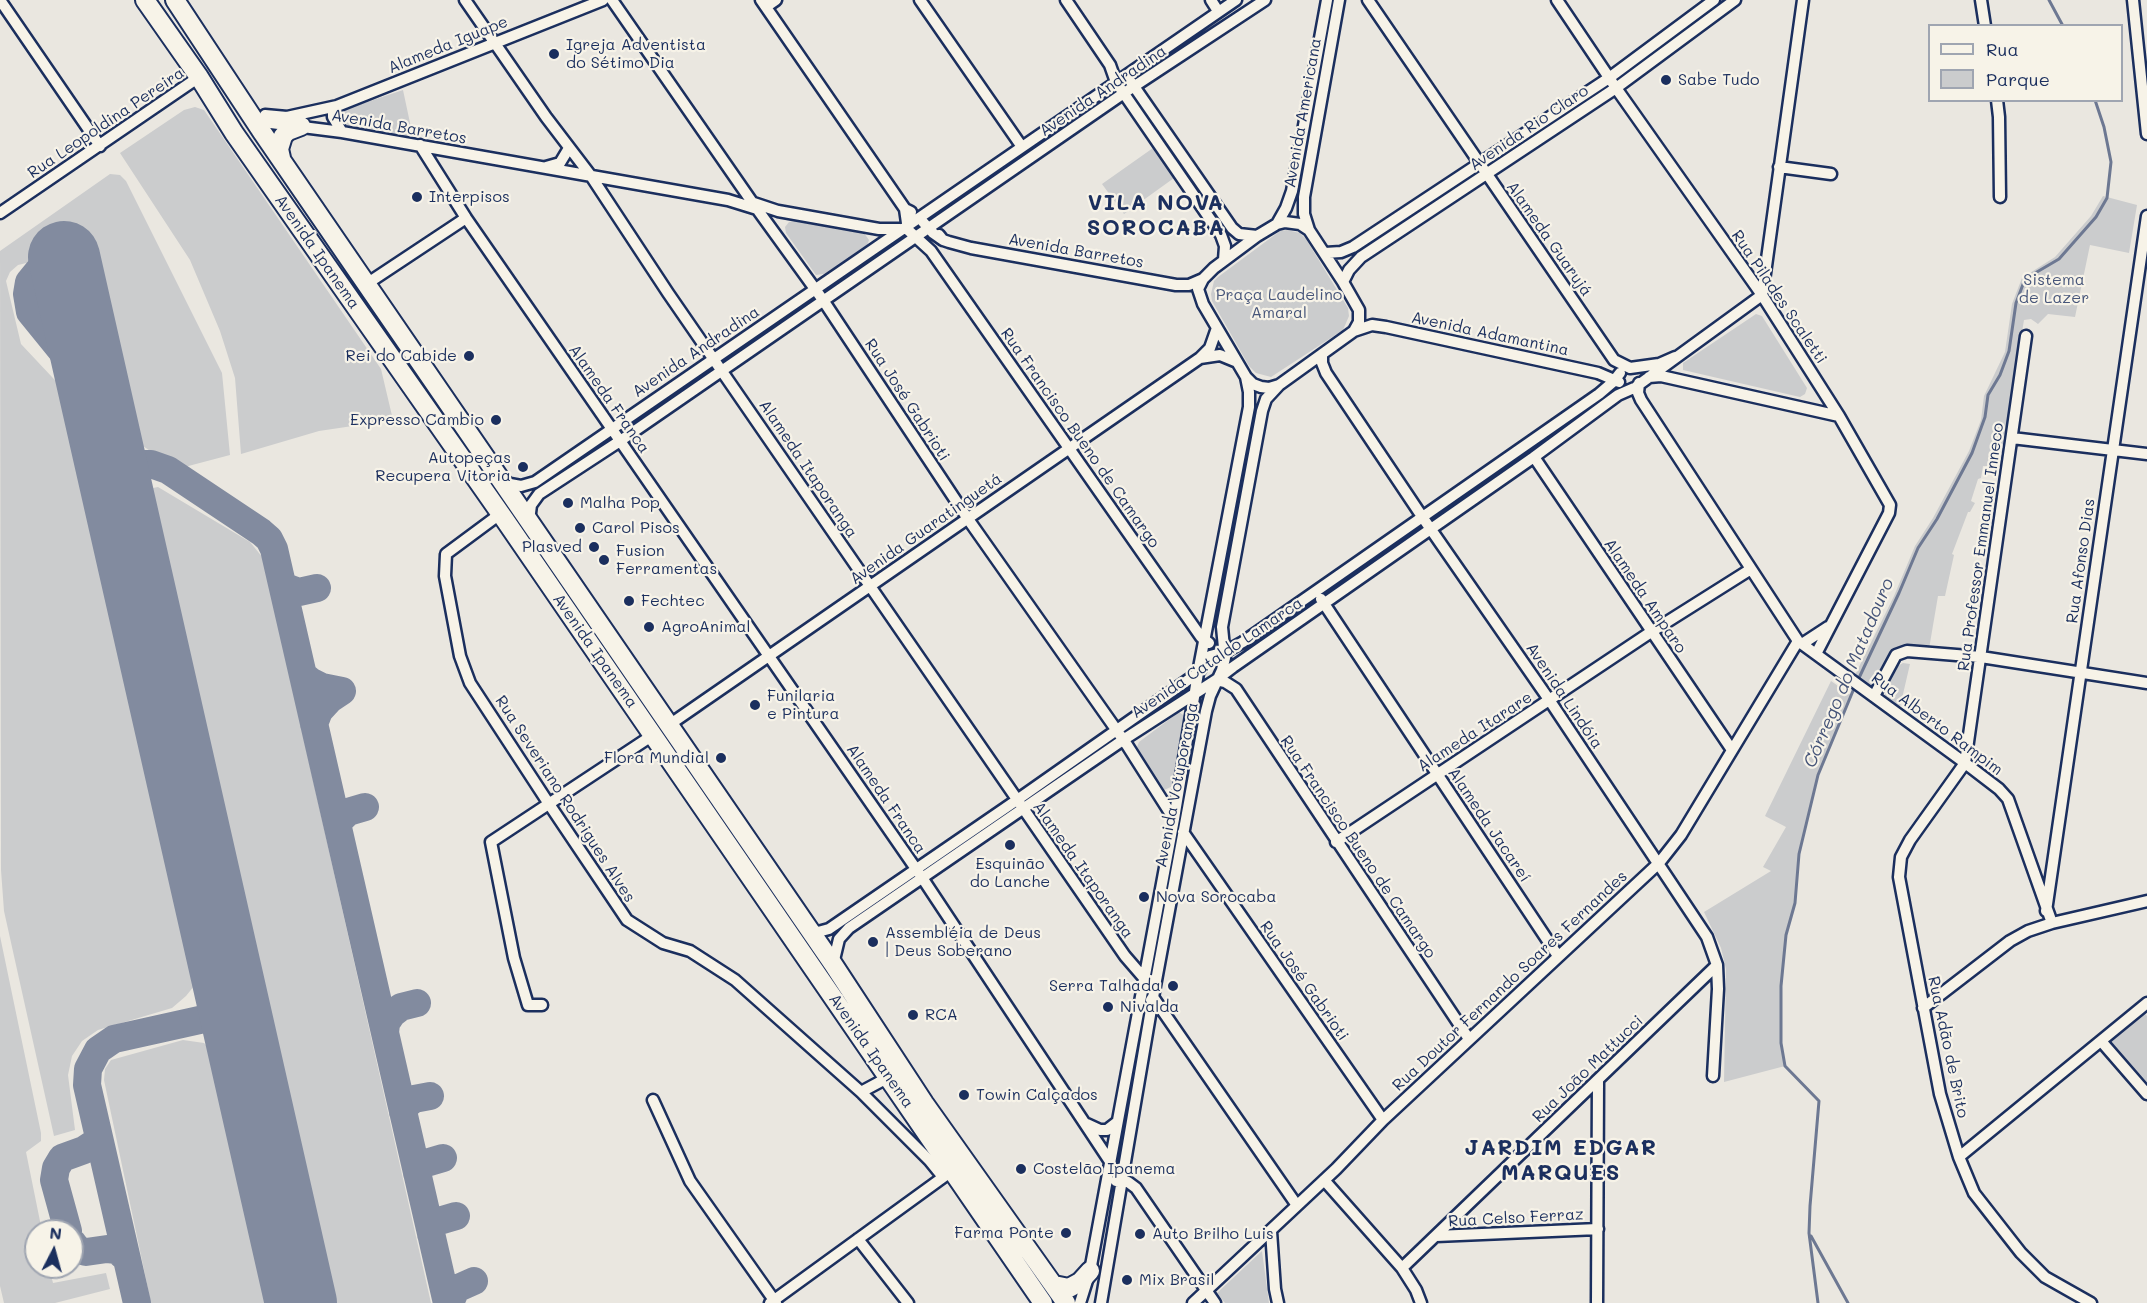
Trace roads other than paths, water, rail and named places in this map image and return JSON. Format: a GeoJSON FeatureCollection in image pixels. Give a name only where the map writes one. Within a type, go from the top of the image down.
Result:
{"type":"FeatureCollection","features":[{"type":"Feature","properties":{"kind":"main road","name":"Avenida Ipanema"},"geometry":{"type":"LineString","coordinates":[[145,0],[889,1077],[948,1174],[1043,1303]]}},
{"type":"Feature","properties":{"kind":"main road","name":"Avenida Ipanema"},"geometry":{"type":"LineString","coordinates":[[175,0],[833,964],[924,1103],[1066,1303]]}},
{"type":"Feature","properties":{"kind":"main road"},"geometry":{"type":"LineString","coordinates":[[217,107],[231,116],[253,117]]}},
{"type":"Feature","properties":{"kind":"main road"},"geometry":{"type":"LineString","coordinates":[[281,158],[279,149],[283,136],[288,131],[301,126]]}},
{"type":"Feature","properties":{"kind":"main road"},"geometry":{"type":"LineString","coordinates":[[1054,1286],[1069,1288],[1080,1282],[1090,1271]]}},
{"type":"Feature","properties":{"kind":"street"},"geometry":{"type":"LineString","coordinates":[[0,0],[100,146]]}},
{"type":"Feature","properties":{"kind":"street","name":"Alameda Itaporanga"},"geometry":{"type":"LineString","coordinates":[[465,0],[591,176],[713,358],[1125,956],[1142,987]]}},
{"type":"Feature","properties":{"kind":"street","name":"Alameda Iguape"},"geometry":{"type":"LineString","coordinates":[[253,117],[287,117],[337,106],[603,0]]}},
{"type":"Feature","properties":{"kind":"street","name":"Rua José Gabrioti"},"geometry":{"type":"LineString","coordinates":[[612,0],[754,205],[824,300],[968,519],[1120,736],[1174,819]]}},
{"type":"Feature","properties":{"kind":"street"},"geometry":{"type":"LineString","coordinates":[[776,0],[763,4],[905,208],[919,217],[928,227]]}},
{"type":"Feature","properties":{"kind":"street"},"geometry":{"type":"LineString","coordinates":[[920,0],[1022,147]]}},
{"type":"Feature","properties":{"kind":"street"},"geometry":{"type":"LineString","coordinates":[[1066,0],[1110,65],[1116,82],[1221,235],[1225,246],[1224,260]]}},
{"type":"Feature","properties":{"kind":"street"},"geometry":{"type":"LineString","coordinates":[[1210,0],[1218,11]]}},
{"type":"Feature","properties":{"kind":"street","name":"Avenida Andradina"},"geometry":{"type":"LineString","coordinates":[[498,476],[510,484],[521,486],[535,482],[1236,0]]}},
{"type":"Feature","properties":{"kind":"street","name":"Avenida Andradina"},"geometry":{"type":"LineString","coordinates":[[529,521],[531,505],[538,494],[620,441],[1124,93],[1265,0]]}},
{"type":"Feature","properties":{"kind":"street","name":"Avenida Americana"},"geometry":{"type":"LineString","coordinates":[[1277,224],[1292,191],[1327,0]]}},
{"type":"Feature","properties":{"kind":"street","name":"Alameda Guarujá"},"geometry":{"type":"LineString","coordinates":[[1368,0],[1614,360],[1621,375]]}},
{"type":"Feature","properties":{"kind":"street","name":"Rua Pilades Scaletti"},"geometry":{"type":"LineString","coordinates":[[1557,0],[1612,83],[1762,295],[1825,393],[1890,505],[1889,513],[1816,654]]}},
{"type":"Feature","properties":{"kind":"street","name":"Avenida Rio Claro"},"geometry":{"type":"LineString","coordinates":[[1344,282],[1349,270],[1361,257],[1486,175],[1612,83],[1735,0]]}},
{"type":"Feature","properties":{"kind":"street"},"geometry":{"type":"LineString","coordinates":[[1762,295],[1803,0]]}},
{"type":"Feature","properties":{"kind":"street"},"geometry":{"type":"LineString","coordinates":[[1981,0],[1985,24]]}},
{"type":"Feature","properties":{"kind":"street"},"geometry":{"type":"LineString","coordinates":[[2133,0],[2147,134]]}},
{"type":"Feature","properties":{"kind":"street"},"geometry":{"type":"LineString","coordinates":[[1709,1],[1715,14]]}},
{"type":"Feature","properties":{"kind":"street","name":"Avenida Rio Claro"},"geometry":{"type":"LineString","coordinates":[[1325,253],[1341,252],[1353,247],[1479,164],[1612,83],[1709,1]]}},
{"type":"Feature","properties":{"kind":"street","name":"Avenida Americana"},"geometry":{"type":"LineString","coordinates":[[1309,231],[1304,214],[1304,197],[1341,2]]}},
{"type":"Feature","properties":{"kind":"street"},"geometry":{"type":"LineString","coordinates":[[1110,65],[1126,76],[1232,228],[1239,234],[1257,236]]}},
{"type":"Feature","properties":{"kind":"street","name":"Rua Leopoldina Pereira"},"geometry":{"type":"LineString","coordinates":[[0,213],[199,78]]}},
{"type":"Feature","properties":{"kind":"street"},"geometry":{"type":"LineString","coordinates":[[1997,102],[2000,197]]}},
{"type":"Feature","properties":{"kind":"street"},"geometry":{"type":"LineString","coordinates":[[337,106],[333,117],[342,132]]}},
{"type":"Feature","properties":{"kind":"street","name":"Avenida Barretos"},"geometry":{"type":"LineString","coordinates":[[253,117],[728,200],[879,230],[905,227]]}},
{"type":"Feature","properties":{"kind":"street","name":"Alameda Franca"},"geometry":{"type":"LineString","coordinates":[[420,146],[466,218],[923,879],[1109,1160]]}},
{"type":"Feature","properties":{"kind":"street"},"geometry":{"type":"LineString","coordinates":[[537,167],[560,163],[569,148]]}},
{"type":"Feature","properties":{"kind":"street"},"geometry":{"type":"LineString","coordinates":[[433,166],[435,156],[442,150]]}},
{"type":"Feature","properties":{"kind":"street"},"geometry":{"type":"LineString","coordinates":[[1779,167],[1831,174]]}},
{"type":"Feature","properties":{"kind":"street"},"geometry":{"type":"LineString","coordinates":[[606,199],[608,186],[618,181]]}},
{"type":"Feature","properties":{"kind":"street"},"geometry":{"type":"LineString","coordinates":[[905,208],[905,227],[915,237]]}},
{"type":"Feature","properties":{"kind":"street"},"geometry":{"type":"LineString","coordinates":[[774,231],[778,221],[788,213]]}},
{"type":"Feature","properties":{"kind":"street","name":"Rua Afonso Dias"},"geometry":{"type":"LineString","coordinates":[[2046,911],[2147,216]]}},
{"type":"Feature","properties":{"kind":"street"},"geometry":{"type":"LineString","coordinates":[[368,283],[466,218]]}},
{"type":"Feature","properties":{"kind":"street"},"geometry":{"type":"LineString","coordinates":[[938,221],[937,231],[943,240]]}},
{"type":"Feature","properties":{"kind":"street"},"geometry":{"type":"LineString","coordinates":[[1293,222],[1309,231],[1344,282],[1359,310],[1359,322],[1354,331],[1279,385],[1269,388],[1261,387],[1253,384],[1246,377],[1200,297],[1198,289],[1203,279],[1224,260],[1277,224],[1293,222]]}},
{"type":"Feature","properties":{"kind":"street","name":"Avenida Barretos"},"geometry":{"type":"LineString","coordinates":[[928,227],[943,240],[958,245],[1176,285],[1189,285],[1203,279]]}},
{"type":"Feature","properties":{"kind":"street","name":"Rua Francisco Bueno de Camargo"},"geometry":{"type":"LineString","coordinates":[[915,237],[927,246],[939,262],[1205,641],[1225,652]]}},
{"type":"Feature","properties":{"kind":"street"},"geometry":{"type":"LineString","coordinates":[[939,262],[941,252],[946,247],[958,245]]}},
{"type":"Feature","properties":{"kind":"street"},"geometry":{"type":"LineString","coordinates":[[1743,268],[1752,270],[1756,268],[1767,256]]}},
{"type":"Feature","properties":{"kind":"street","name":"Avenida Cataldo Lamarca"},"geometry":{"type":"LineString","coordinates":[[833,964],[839,939],[849,928],[923,879],[1020,805],[1120,736],[1324,603],[1762,295]]}},
{"type":"Feature","properties":{"kind":"street","name":"Avenida Adamantina"},"geometry":{"type":"LineString","coordinates":[[1354,331],[1372,325],[1386,327],[1598,373],[1621,375]]}},
{"type":"Feature","properties":{"kind":"street","name":"Avenida Guaratinguetá"},"geometry":{"type":"LineString","coordinates":[[669,725],[968,519],[1068,447],[1200,358],[1209,348],[1217,328]]}},
{"type":"Feature","properties":{"kind":"street","name":"Rua Professor Emmanuel Inneco"},"geometry":{"type":"LineString","coordinates":[[1965,763],[2026,336]]}},
{"type":"Feature","properties":{"kind":"street","name":"Avenida Lindóia"},"geometry":{"type":"LineString","coordinates":[[1322,354],[1322,363],[1326,373],[1430,529],[1550,701],[1707,937],[1717,965],[1718,989],[1713,1076]]}},
{"type":"Feature","properties":{"kind":"street"},"geometry":{"type":"LineString","coordinates":[[1200,358],[1220,355],[1237,362]]}},
{"type":"Feature","properties":{"kind":"street","name":"Avenida Cataldo Lamarca"},"geometry":{"type":"LineString","coordinates":[[1120,736],[1195,694],[1205,680],[1210,656],[1225,652],[1243,642],[1599,394],[1621,375],[1675,357]]}},
{"type":"Feature","properties":{"kind":"street"},"geometry":{"type":"LineString","coordinates":[[1800,643],[1641,400],[1639,383],[1638,373],[1621,375],[1626,389],[1639,383],[1661,376],[1839,416]]}},
{"type":"Feature","properties":{"kind":"street","name":"Avenida Votuporanga"},"geometry":{"type":"LineString","coordinates":[[1101,1303],[1154,992],[1208,700],[1205,680],[1205,641],[1249,407],[1250,393],[1246,377]]}},
{"type":"Feature","properties":{"kind":"street","name":"Avenida Votuporanga"},"geometry":{"type":"LineString","coordinates":[[1205,680],[1224,664],[1222,634],[1262,411],[1266,399],[1279,385]]}},
{"type":"Feature","properties":{"kind":"street"},"geometry":{"type":"LineString","coordinates":[[1812,409],[1823,404],[1826,399],[1825,393]]}},
{"type":"Feature","properties":{"kind":"street"},"geometry":{"type":"LineString","coordinates":[[2012,438],[2147,454]]}},
{"type":"Feature","properties":{"kind":"street","name":"Alameda Amparo"},"geometry":{"type":"LineString","coordinates":[[1534,457],[1732,750]]}},
{"type":"Feature","properties":{"kind":"street","name":"Rua Severiano Rodrigues Alves"},"geometry":{"type":"LineString","coordinates":[[500,514],[446,554],[445,576],[460,656],[470,683],[627,921],[663,943],[690,951],[735,980],[861,1092],[930,1161],[948,1174]]}},
{"type":"Feature","properties":{"kind":"street","name":"Alameda Itarare"},"geometry":{"type":"LineString","coordinates":[[1336,842],[1651,632],[1751,569]]}},
{"type":"Feature","properties":{"kind":"street","name":"Alameda Jacareí"},"geometry":{"type":"LineString","coordinates":[[1316,591],[1558,956]]}},
{"type":"Feature","properties":{"kind":"street"},"geometry":{"type":"LineString","coordinates":[[1190,620],[1202,621],[1211,612]]}},
{"type":"Feature","properties":{"kind":"street","name":"Rua Pilades Scaletti"},"geometry":{"type":"LineString","coordinates":[[1800,643],[1831,625]]}},
{"type":"Feature","properties":{"kind":"street","name":"Avenida Cataldo Lamarca"},"geometry":{"type":"LineString","coordinates":[[1222,634],[1229,641],[1243,642]]}},
{"type":"Feature","properties":{"kind":"street","name":"Rua Alberto Rampim"},"geometry":{"type":"LineString","coordinates":[[1800,643],[1999,789],[2008,799],[2052,923]]}},
{"type":"Feature","properties":{"kind":"street","name":"Rua Doutor Fernando Soares Fernandes"},"geometry":{"type":"LineString","coordinates":[[1193,1303],[1324,1180],[1383,1120],[1659,863],[1676,842],[1800,643]]}},
{"type":"Feature","properties":{"kind":"street"},"geometry":{"type":"LineString","coordinates":[[1870,693],[1901,651],[1981,657],[2147,683]]}},
{"type":"Feature","properties":{"kind":"street","name":"Rua Francisco Bueno de Camargo"},"geometry":{"type":"LineString","coordinates":[[1205,680],[1230,684],[1237,692],[1469,1039]]}},
{"type":"Feature","properties":{"kind":"street"},"geometry":{"type":"LineString","coordinates":[[1208,700],[1214,692],[1223,688],[1237,692]]}},
{"type":"Feature","properties":{"kind":"street","name":"Avenida Votuporanga"},"geometry":{"type":"LineString","coordinates":[[1080,1303],[1090,1271],[1195,694]]}},
{"type":"Feature","properties":{"kind":"street"},"geometry":{"type":"LineString","coordinates":[[1175,707],[1184,706],[1189,709],[1191,716]]}},
{"type":"Feature","properties":{"kind":"street"},"geometry":{"type":"LineString","coordinates":[[542,1005],[528,1005],[514,958],[491,842],[653,735]]}},
{"type":"Feature","properties":{"kind":"street","name":"Rua Adão de Brito"},"geometry":{"type":"LineString","coordinates":[[1965,763],[1910,840],[1901,858],[1899,877],[1940,1094],[1959,1157],[1974,1193],[2021,1253],[2045,1277],[2091,1303]]}},
{"type":"Feature","properties":{"kind":"street","name":"Avenida Cataldo Lamarca"},"geometry":{"type":"LineString","coordinates":[[808,928],[818,932],[829,929],[915,869],[1020,805]]}},
{"type":"Feature","properties":{"kind":"street","name":"Rua José Gabrioti"},"geometry":{"type":"LineString","coordinates":[[1183,832],[1383,1120]]}},
{"type":"Feature","properties":{"kind":"street"},"geometry":{"type":"LineString","coordinates":[[1178,860],[1190,853],[1201,858]]}},
{"type":"Feature","properties":{"kind":"street"},"geometry":{"type":"LineString","coordinates":[[1923,1008],[2010,941],[2052,923],[2147,901]]}},
{"type":"Feature","properties":{"kind":"street","name":"Alameda Itaporanga"},"geometry":{"type":"LineString","coordinates":[[1125,956],[1139,956],[1150,949]]}},
{"type":"Feature","properties":{"kind":"street","name":"Rua João Mattucci"},"geometry":{"type":"LineString","coordinates":[[1402,1268],[1717,965]]}},
{"type":"Feature","properties":{"kind":"street"},"geometry":{"type":"LineString","coordinates":[[1154,992],[1151,1001],[1144,1002],[1142,987],[1150,980],[1170,1021],[1296,1204]]}},
{"type":"Feature","properties":{"kind":"street"},"geometry":{"type":"LineString","coordinates":[[1959,1157],[2146,1006]]}},
{"type":"Feature","properties":{"kind":"street"},"geometry":{"type":"LineString","coordinates":[[1149,1023],[1156,1018],[1170,1021]]}},
{"type":"Feature","properties":{"kind":"street"},"geometry":{"type":"LineString","coordinates":[[2101,1041],[2147,1094]]}},
{"type":"Feature","properties":{"kind":"street"},"geometry":{"type":"LineString","coordinates":[[861,1092],[889,1077]]}},
{"type":"Feature","properties":{"kind":"street"},"geometry":{"type":"LineString","coordinates":[[1597,1303],[1598,1081]]}},
{"type":"Feature","properties":{"kind":"street"},"geometry":{"type":"LineString","coordinates":[[653,1100],[690,1181],[773,1302],[948,1174]]}},
{"type":"Feature","properties":{"kind":"street"},"geometry":{"type":"LineString","coordinates":[[1087,1124],[1100,1130],[1107,1130],[1116,1123]]}},
{"type":"Feature","properties":{"kind":"street"},"geometry":{"type":"LineString","coordinates":[[1105,1184],[1121,1180],[1131,1183],[1136,1188],[1215,1303]]}},
{"type":"Feature","properties":{"kind":"street"},"geometry":{"type":"LineString","coordinates":[[1324,1180],[1402,1268],[1416,1290],[1421,1303]]}},
{"type":"Feature","properties":{"kind":"street","name":"Rua Celso Ferraz"},"geometry":{"type":"LineString","coordinates":[[1436,1236],[1598,1229]]}},
{"type":"Feature","properties":{"kind":"street"},"geometry":{"type":"LineString","coordinates":[[1271,1231],[1278,1303]]}},
{"type":"Feature","properties":{"kind":"street"},"geometry":{"type":"LineString","coordinates":[[858,1239],[908,1303]]}},
{"type":"Feature","properties":{"kind":"waterway","name":"Córrego do Matadouro"},"geometry":{"type":"LineString","coordinates":[[2049,0],[2062,24]]}},
{"type":"Feature","properties":{"kind":"waterway","name":"Córrego do Matadouro"},"geometry":{"type":"LineString","coordinates":[[1858,680],[1918,548],[1937,519],[1972,453],[1985,417],[1988,395],[2000,375],[2009,351],[2016,303],[2025,279],[2059,259],[2096,217],[2107,198],[2111,162],[2104,127],[2096,102]]}},
{"type":"Feature","properties":{"kind":"waterway","name":"Córrego do Matadouro"},"geometry":{"type":"LineString","coordinates":[[1818,1303],[1809,1233],[1819,1101],[1785,1066],[1781,1043],[1781,986],[1786,935],[1795,903],[1799,854],[1818,775],[1855,686]]}},
{"type":"Feature","properties":{"kind":"waterway"},"geometry":{"type":"LineString","coordinates":[[1811,1236],[1848,1303]]}},
{"type":"Feature","properties":{"kind":"place","name":"Igreja Adventista do Sétimo Dia"},"geometry":{"type":"Point","coordinates":[554,54]}},
{"type":"Feature","properties":{"kind":"place","name":"Sabe Tudo"},"geometry":{"type":"Point","coordinates":[1666,80]}},
{"type":"Feature","properties":{"kind":"place","name":"Interpisos"},"geometry":{"type":"Point","coordinates":[417,197]}},
{"type":"Feature","properties":{"kind":"place","name":"Rei do Cabide"},"geometry":{"type":"Point","coordinates":[469,356]}},
{"type":"Feature","properties":{"kind":"place","name":"Expresso Cambio"},"geometry":{"type":"Point","coordinates":[496,420]}},
{"type":"Feature","properties":{"kind":"place","name":"Autopeças Recupera Vitoria"},"geometry":{"type":"Point","coordinates":[523,467]}},
{"type":"Feature","properties":{"kind":"place","name":"Malha Pop"},"geometry":{"type":"Point","coordinates":[568,503]}},
{"type":"Feature","properties":{"kind":"place","name":"Carol Pisos"},"geometry":{"type":"Point","coordinates":[580,528]}},
{"type":"Feature","properties":{"kind":"place","name":"Plasved"},"geometry":{"type":"Point","coordinates":[594,547]}},
{"type":"Feature","properties":{"kind":"place","name":"Fusion Ferramentas"},"geometry":{"type":"Point","coordinates":[604,560]}},
{"type":"Feature","properties":{"kind":"place","name":"Fechtec"},"geometry":{"type":"Point","coordinates":[629,601]}},
{"type":"Feature","properties":{"kind":"place","name":"AgroAnimal"},"geometry":{"type":"Point","coordinates":[649,627]}},
{"type":"Feature","properties":{"kind":"place","name":"Funilaria e Pintura"},"geometry":{"type":"Point","coordinates":[755,705]}},
{"type":"Feature","properties":{"kind":"place","name":"Flora Mundial"},"geometry":{"type":"Point","coordinates":[721,758]}},
{"type":"Feature","properties":{"kind":"place","name":"Esquinão do Lanche"},"geometry":{"type":"Point","coordinates":[1010,845]}},
{"type":"Feature","properties":{"kind":"place","name":"Nova Sorocaba"},"geometry":{"type":"Point","coordinates":[1144,897]}},
{"type":"Feature","properties":{"kind":"place","name":"Assembléia de Deus | Deus Soberano"},"geometry":{"type":"Point","coordinates":[873,942]}},
{"type":"Feature","properties":{"kind":"place","name":"Serra Talhada"},"geometry":{"type":"Point","coordinates":[1173,986]}},
{"type":"Feature","properties":{"kind":"place","name":"Nivalda"},"geometry":{"type":"Point","coordinates":[1108,1007]}},
{"type":"Feature","properties":{"kind":"place","name":"RCA"},"geometry":{"type":"Point","coordinates":[913,1015]}},
{"type":"Feature","properties":{"kind":"place","name":"Towin Calçados"},"geometry":{"type":"Point","coordinates":[964,1095]}},
{"type":"Feature","properties":{"kind":"place","name":"Costelão Ipanema"},"geometry":{"type":"Point","coordinates":[1021,1169]}},
{"type":"Feature","properties":{"kind":"place","name":"Farma Ponte"},"geometry":{"type":"Point","coordinates":[1066,1233]}},
{"type":"Feature","properties":{"kind":"place","name":"Auto Brilho Luis"},"geometry":{"type":"Point","coordinates":[1140,1234]}},
{"type":"Feature","properties":{"kind":"place","name":"Mix Brasil"},"geometry":{"type":"Point","coordinates":[1127,1280]}},
{"type":"Feature","properties":{"kind":"district","name":"VILA NOVA SOROCABA"},"geometry":{"type":"Point","coordinates":[1156,216]}},
{"type":"Feature","properties":{"kind":"district","name":"JARDIM EDGAR MARQUES"},"geometry":{"type":"Point","coordinates":[1561,1160]}},
{"type":"Feature","properties":{"kind":"park label","name":"Sistema de Lazer"},"geometry":{"type":"Point","coordinates":[2054,289]}},
{"type":"Feature","properties":{"kind":"park label","name":"Praça Laudelino Amaral"},"geometry":{"type":"Point","coordinates":[1279,304]}}]}
